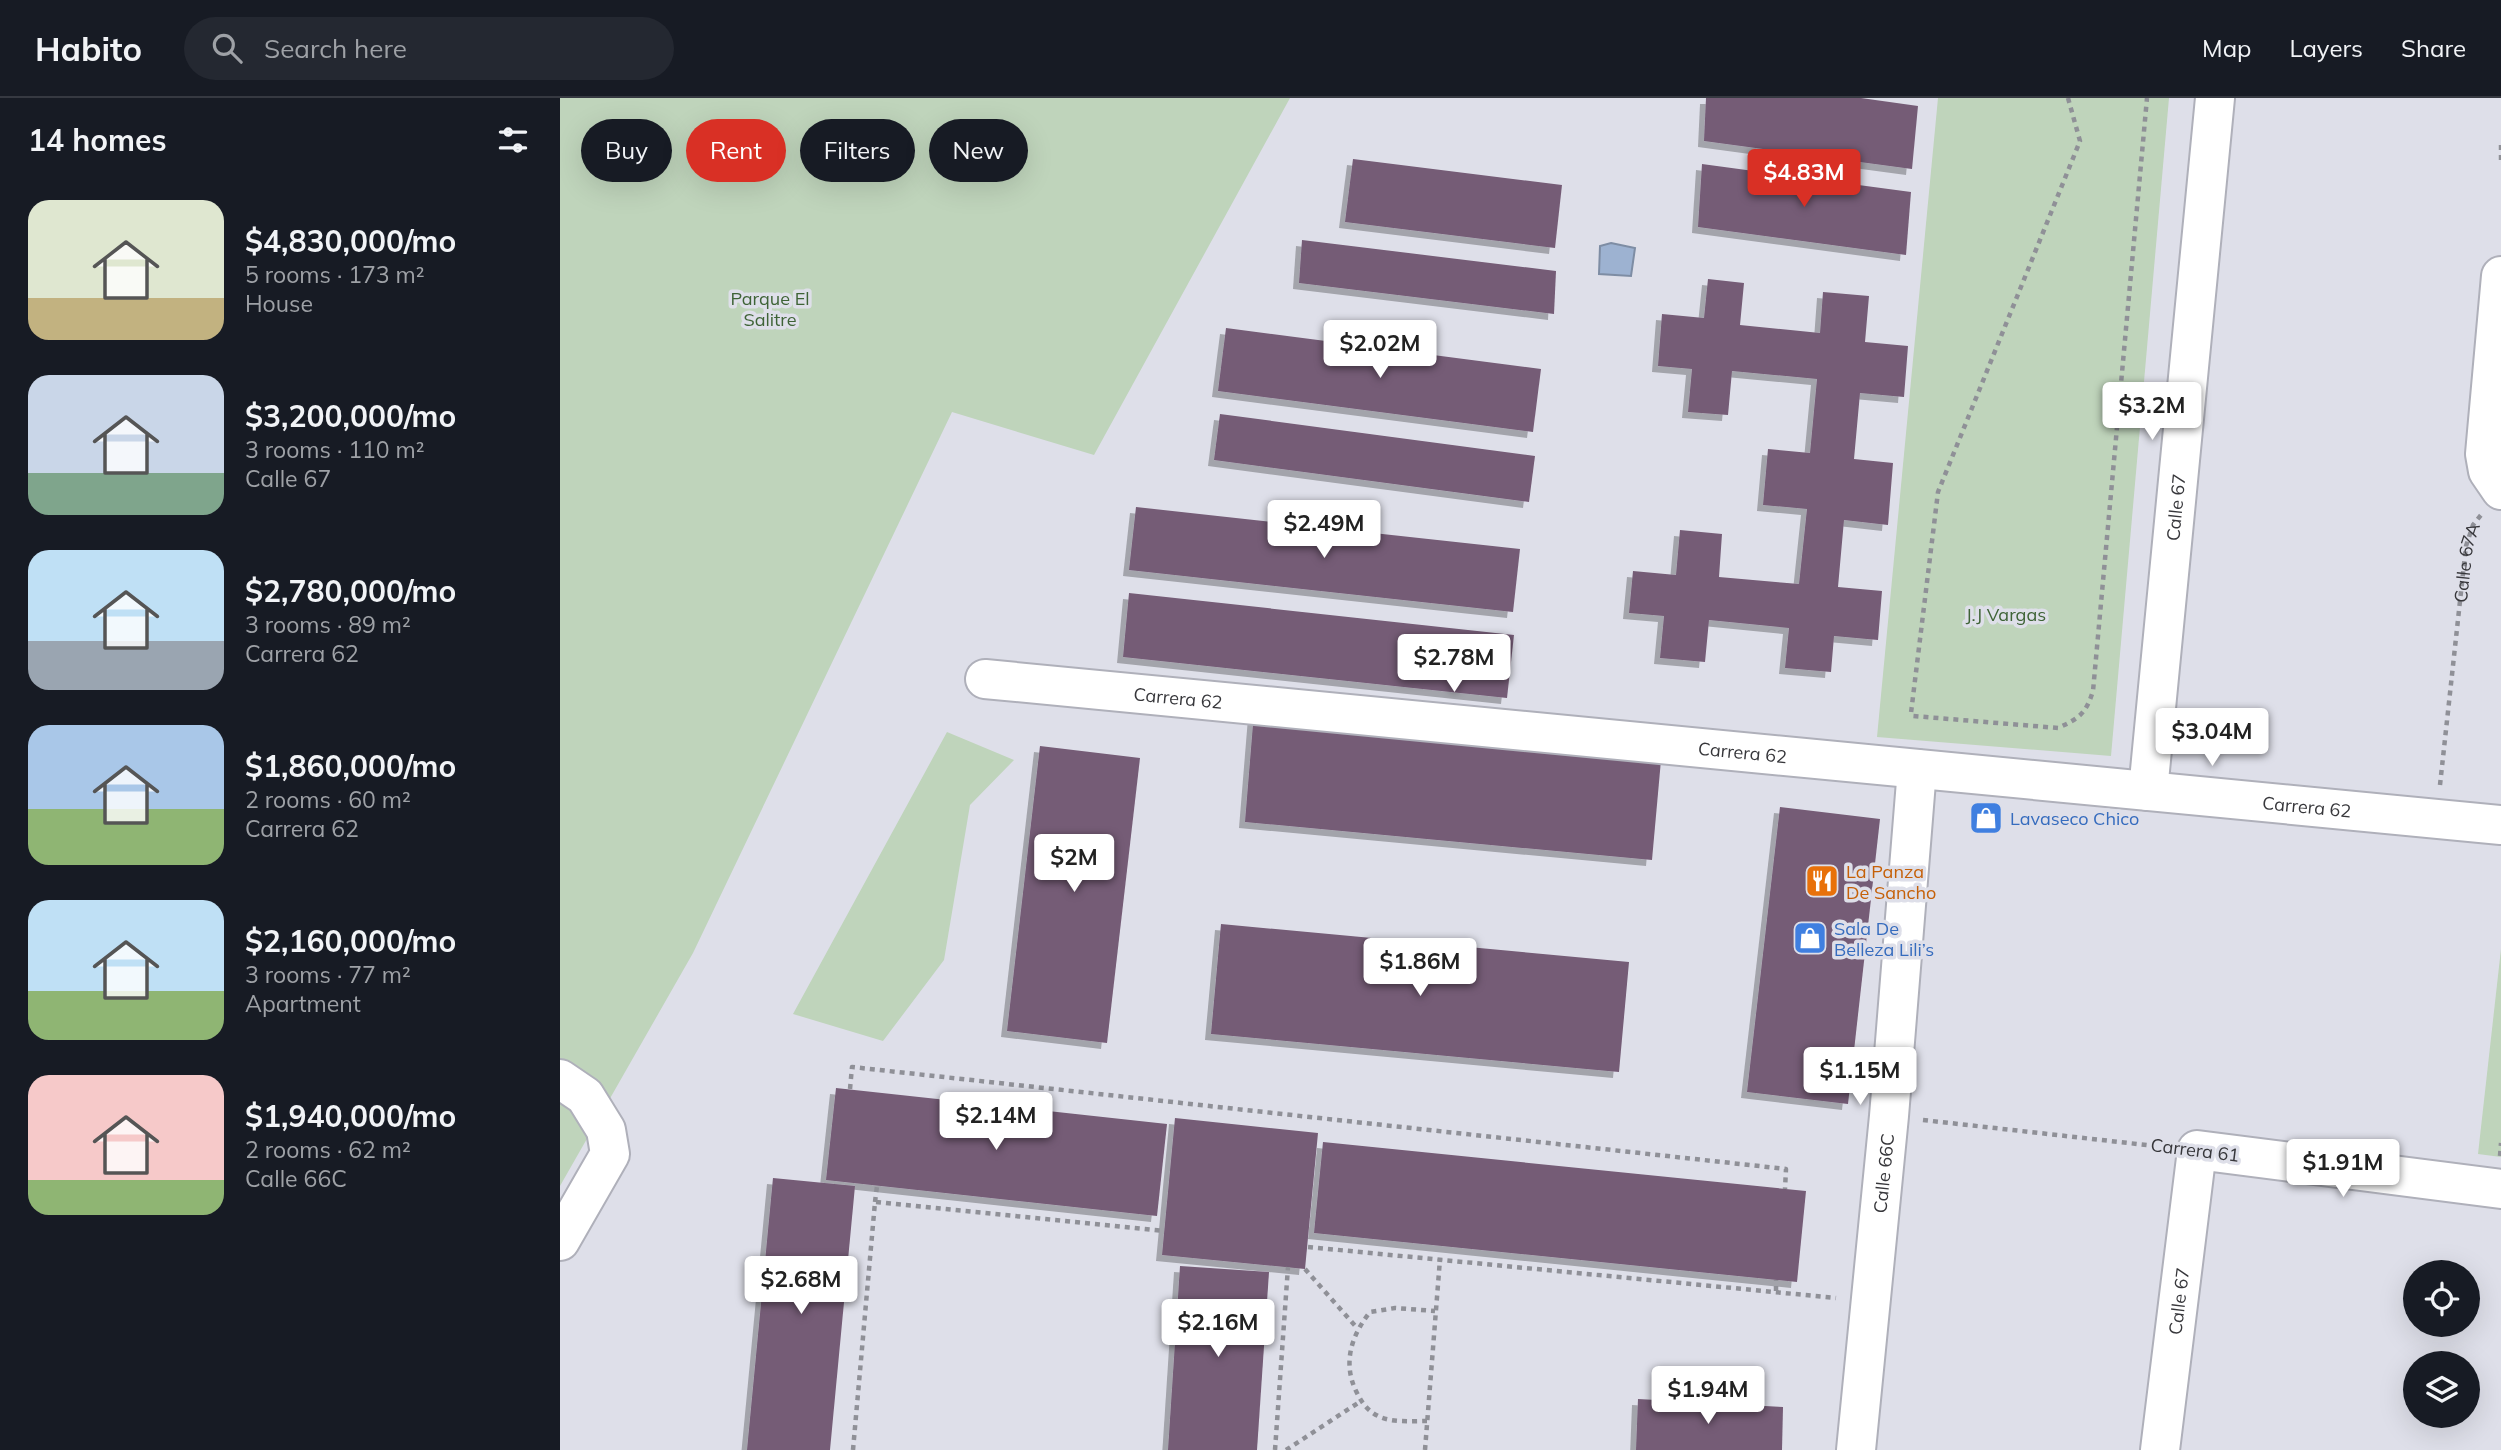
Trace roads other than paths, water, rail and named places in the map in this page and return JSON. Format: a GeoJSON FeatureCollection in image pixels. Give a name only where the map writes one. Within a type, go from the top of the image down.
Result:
{"type":"FeatureCollection","features":[{"type":"Feature","properties":{"kind":"street","name":"Calle 67"},"geometry":{"type":"LineString","coordinates":[[2148,792],[2215,98]]}},
{"type":"Feature","properties":{"kind":"street"},"geometry":{"type":"LineString","coordinates":[[2500,489],[2488,471],[2485,454],[2501,276]]}},
{"type":"Feature","properties":{"kind":"street","name":"Carrera 62"},"geometry":{"type":"LineString","coordinates":[[985,679],[2501,825]]}},
{"type":"Feature","properties":{"kind":"street","name":"Calle 66C"},"geometry":{"type":"LineString","coordinates":[[1856,1450],[1889,1116],[1917,769]]}},
{"type":"Feature","properties":{"kind":"street"},"geometry":{"type":"LineString","coordinates":[[560,1079],[585,1096],[606,1130],[610,1154],[560,1241]]}},
{"type":"Feature","properties":{"kind":"street","name":"Calle 67"},"geometry":{"type":"LineString","coordinates":[[2160,1450],[2197,1150]]}},
{"type":"Feature","properties":{"kind":"street","name":"Carrera 61"},"geometry":{"type":"LineString","coordinates":[[2197,1150],[2501,1189]]}},
{"type":"Feature","properties":{"kind":"water"},"geometry":{"type":"Polygon","coordinates":[[[1611,243],[1635,248],[1631,276],[1599,274],[1600,246],[1611,243]]]}},
{"type":"Feature","properties":{"kind":"place","name":"Lavaseco Chico"},"geometry":{"type":"Point","coordinates":[1986,818]}},
{"type":"Feature","properties":{"kind":"place","name":"La Panza De Sancho"},"geometry":{"type":"Point","coordinates":[1822,881]}},
{"type":"Feature","properties":{"kind":"place","name":"Sala De Belleza Lili’s"},"geometry":{"type":"Point","coordinates":[1810,938]}},
{"type":"Feature","properties":{"kind":"park label","name":"Parque El Salitre"},"geometry":{"type":"Point","coordinates":[770,308]}},
{"type":"Feature","properties":{"kind":"park label","name":"J.J Vargas"},"geometry":{"type":"Point","coordinates":[2006,614]}}]}
